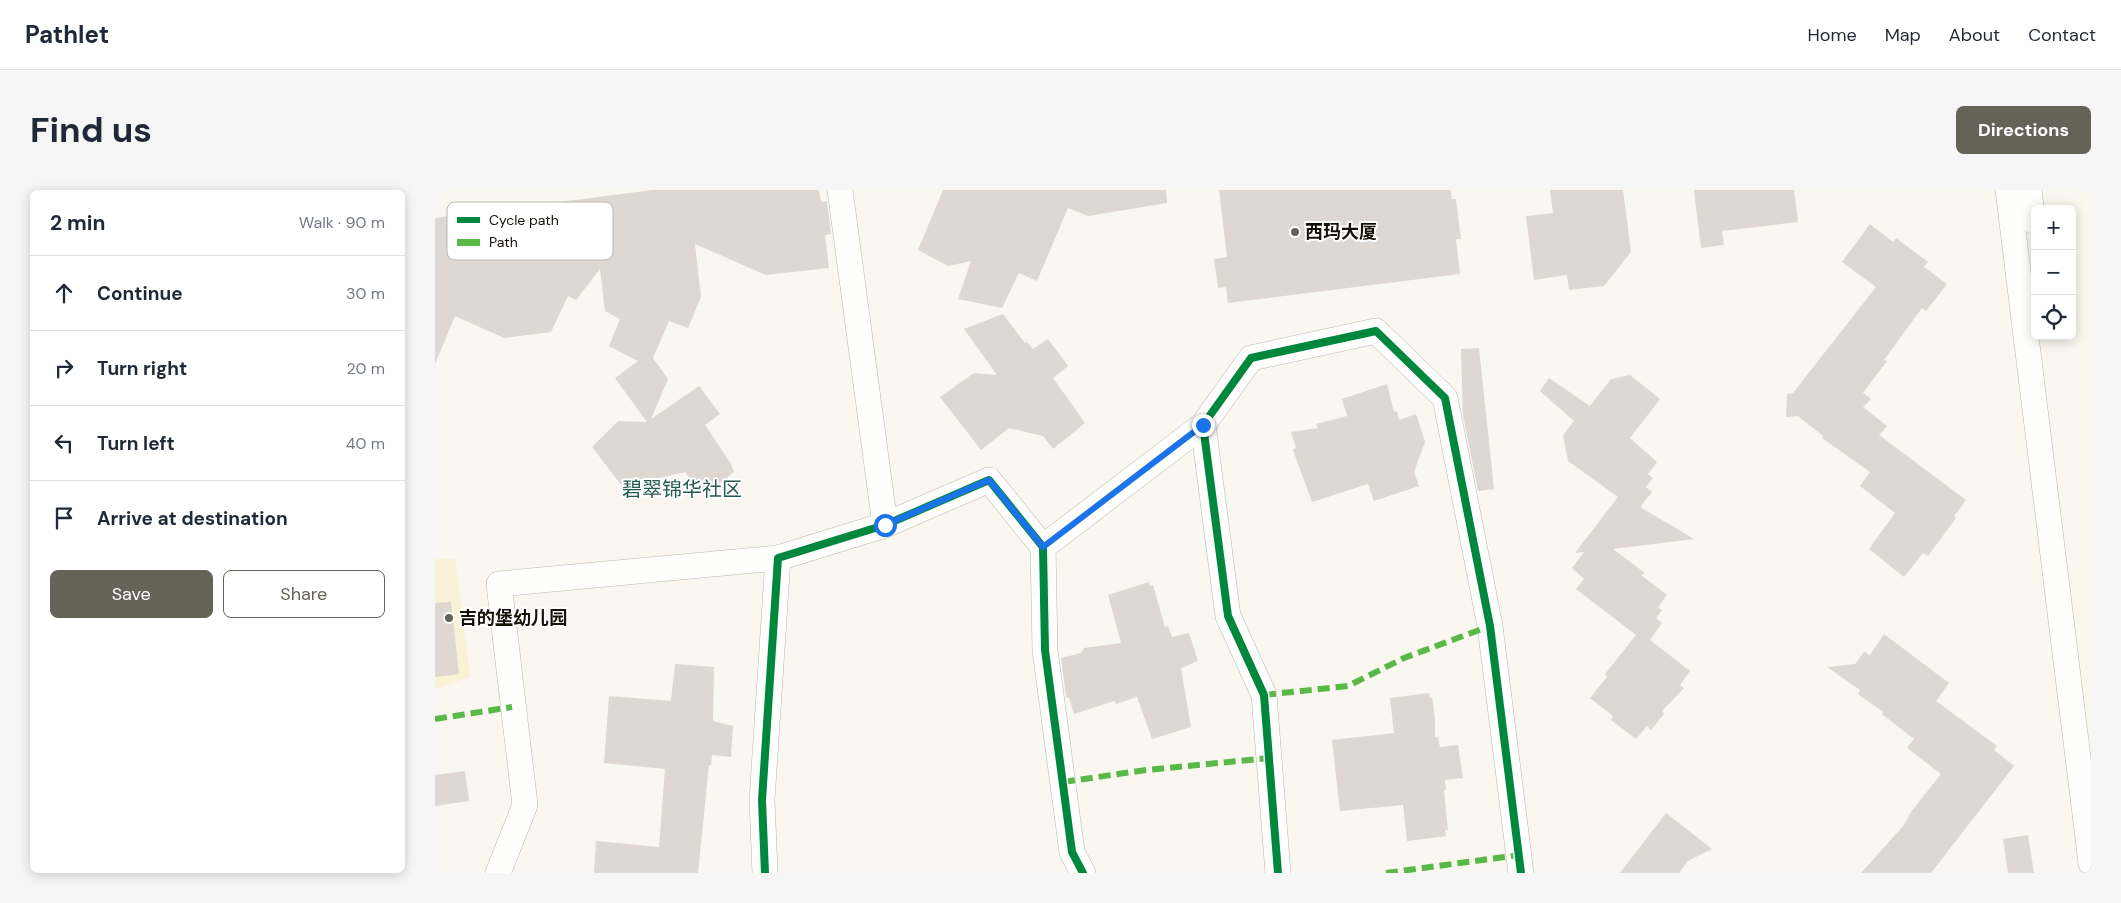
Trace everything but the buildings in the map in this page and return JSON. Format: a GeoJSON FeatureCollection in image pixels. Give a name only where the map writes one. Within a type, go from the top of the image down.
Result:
{"type":"FeatureCollection","features":[{"type":"Feature","properties":{"kind":"street"},"geometry":{"type":"LineString","coordinates":[[840,190],[885,525]]}},
{"type":"Feature","properties":{"kind":"street"},"geometry":{"type":"LineString","coordinates":[[2009,190],[2091,863]]}},
{"type":"Feature","properties":{"kind":"street"},"geometry":{"type":"LineString","coordinates":[[2029,190],[2031,206]]}},
{"type":"Feature","properties":{"kind":"street"},"geometry":{"type":"LineString","coordinates":[[1043,547],[1203,425],[1251,358],[1376,331],[1445,398],[1490,626],[1521,873]]}},
{"type":"Feature","properties":{"kind":"street"},"geometry":{"type":"LineString","coordinates":[[1203,425],[1228,616],[1264,695],[1278,873]]}},
{"type":"Feature","properties":{"kind":"street"},"geometry":{"type":"LineString","coordinates":[[498,873],[525,805],[499,584],[778,558],[885,525],[989,480],[1043,547],[1045,650],[1072,852],[1083,873]]}},
{"type":"Feature","properties":{"kind":"street"},"geometry":{"type":"LineString","coordinates":[[765,873],[762,800],[778,558]]}},
{"type":"Feature","properties":{"kind":"shaded area","name":"吉的堡幼儿园"},"geometry":{"type":"Polygon","coordinates":[[[435,559],[455,559],[470,677],[435,689],[435,559]]]}},
{"type":"Feature","properties":{"kind":"marked path"},"geometry":{"type":"LineString","coordinates":[[1264,695],[1348,686],[1404,658],[1490,626]]}},
{"type":"Feature","properties":{"kind":"marked path"},"geometry":{"type":"LineString","coordinates":[[435,719],[512,707]]}},
{"type":"Feature","properties":{"kind":"marked path"},"geometry":{"type":"LineString","coordinates":[[1063,782],[1146,770],[1269,758]]}},
{"type":"Feature","properties":{"kind":"marked path"},"geometry":{"type":"LineString","coordinates":[[1386,873],[1519,855]]}},
{"type":"Feature","properties":{"kind":"cycle path"},"geometry":{"type":"LineString","coordinates":[[1278,873],[1264,695],[1228,616],[1203,425],[1251,358],[1376,331],[1445,398],[1490,626],[1521,873]]}},
{"type":"Feature","properties":{"kind":"cycle path"},"geometry":{"type":"LineString","coordinates":[[765,873],[762,800],[778,558],[885,525],[989,480],[1043,547],[1045,650],[1072,852],[1083,873]]}},
{"type":"Feature","properties":{"kind":"place","name":"西玛大厦"},"geometry":{"type":"Point","coordinates":[1295,232]}},
{"type":"Feature","properties":{"kind":"place","name":"吉的堡幼儿园"},"geometry":{"type":"Point","coordinates":[449,618]}},
{"type":"Feature","properties":{"kind":"district","name":"碧翠锦华社区"},"geometry":{"type":"Point","coordinates":[682,489]}},
{"type":"Feature","properties":{"kind":"route"},"geometry":{"type":"LineString","coordinates":[[885,525],[989,480],[1043,547],[1203,425]]}}]}
